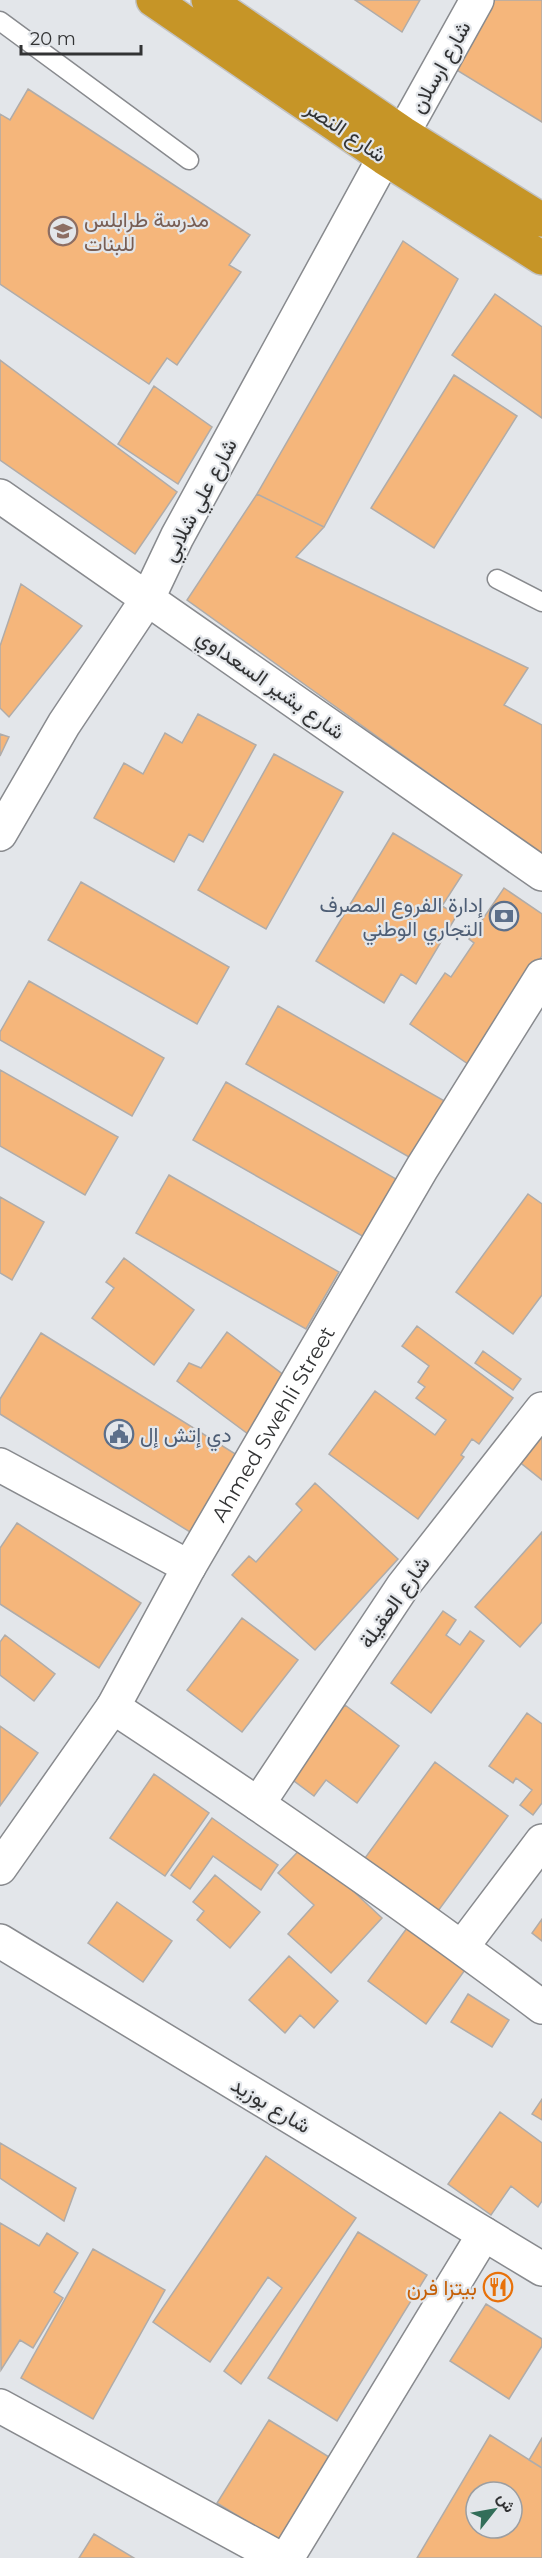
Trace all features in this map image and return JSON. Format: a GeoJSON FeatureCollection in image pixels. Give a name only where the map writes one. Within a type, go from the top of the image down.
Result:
{"type":"FeatureCollection","features":[{"type":"Feature","properties":{"kind":"highway","name":"شارع النصر"},"geometry":{"type":"LineString","coordinates":[[153,0],[394,146],[542,220]]}},
{"type":"Feature","properties":{"kind":"highway","name":"شارع النصر"},"geometry":{"type":"LineString","coordinates":[[208,0],[394,146],[542,258]]}},
{"type":"Feature","properties":{"kind":"street","name":"شارع ارسلان"},"geometry":{"type":"LineString","coordinates":[[394,146],[477,0]]}},
{"type":"Feature","properties":{"kind":"street","name":"شارع علي شلابي"},"geometry":{"type":"LineString","coordinates":[[0,834],[64,724],[148,598],[177,537],[394,146]]}},
{"type":"Feature","properties":{"kind":"street","name":"شارع بشير السعداوي"},"geometry":{"type":"LineString","coordinates":[[0,496],[542,874]]}},
{"type":"Feature","properties":{"kind":"street","name":"Ahmed Swehli Street"},"geometry":{"type":"LineString","coordinates":[[0,1868],[113,1707],[189,1567],[422,1168],[542,976]]}},
{"type":"Feature","properties":{"kind":"street","name":"شارع العقيلة"},"geometry":{"type":"LineString","coordinates":[[258,1804],[403,1586],[542,1409]]}},
{"type":"Feature","properties":{"kind":"street"},"geometry":{"type":"LineString","coordinates":[[0,1466],[189,1567]]}},
{"type":"Feature","properties":{"kind":"street"},"geometry":{"type":"LineString","coordinates":[[113,1707],[258,1804],[462,1947],[542,2007]]}},
{"type":"Feature","properties":{"kind":"street"},"geometry":{"type":"LineString","coordinates":[[462,1947],[542,1841]]}},
{"type":"Feature","properties":{"kind":"street","name":"شارع بوزيد"},"geometry":{"type":"LineString","coordinates":[[0,1941],[542,2269]]}},
{"type":"Feature","properties":{"kind":"street"},"geometry":{"type":"LineString","coordinates":[[287,2558],[484,2234]]}},
{"type":"Feature","properties":{"kind":"street"},"geometry":{"type":"LineString","coordinates":[[0,2406],[279,2558]]}},
{"type":"Feature","properties":{"kind":"lane"},"geometry":{"type":"LineString","coordinates":[[0,21],[189,160]]}},
{"type":"Feature","properties":{"kind":"lane"},"geometry":{"type":"LineString","coordinates":[[497,579],[542,602]]}},
{"type":"Feature","properties":{"kind":"building"},"geometry":{"type":"Polygon","coordinates":[[[355,0],[420,0],[402,32],[355,0]]]}},
{"type":"Feature","properties":{"kind":"building"},"geometry":{"type":"Polygon","coordinates":[[[494,0],[542,0],[542,122],[455,69],[494,0]]]}},
{"type":"Feature","properties":{"kind":"building"},"geometry":{"type":"Polygon","coordinates":[[[28,89],[250,235],[229,265],[241,272],[177,365],[167,358],[149,384],[0,284],[0,114],[10,120],[28,89]]]}},
{"type":"Feature","properties":{"kind":"building"},"geometry":{"type":"Polygon","coordinates":[[[403,241],[458,279],[324,527],[257,494],[403,241]]]}},
{"type":"Feature","properties":{"kind":"building"},"geometry":{"type":"Polygon","coordinates":[[[495,294],[542,327],[542,418],[452,355],[495,294]]]}},
{"type":"Feature","properties":{"kind":"building"},"geometry":{"type":"Polygon","coordinates":[[[0,360],[177,492],[135,554],[0,460],[0,360]]]}},
{"type":"Feature","properties":{"kind":"building"},"geometry":{"type":"Polygon","coordinates":[[[454,375],[517,416],[434,548],[371,508],[454,375]]]}},
{"type":"Feature","properties":{"kind":"building"},"geometry":{"type":"Polygon","coordinates":[[[154,386],[212,427],[178,484],[118,444],[154,386]]]}},
{"type":"Feature","properties":{"kind":"building"},"geometry":{"type":"Polygon","coordinates":[[[257,494],[324,527],[296,557],[528,668],[504,705],[542,725],[542,855],[187,600],[257,494]]]}},
{"type":"Feature","properties":{"kind":"building"},"geometry":{"type":"Polygon","coordinates":[[[21,584],[82,626],[9,717],[0,708],[0,646],[21,584]]]}},
{"type":"Feature","properties":{"kind":"building"},"geometry":{"type":"Polygon","coordinates":[[[198,714],[256,745],[203,842],[189,834],[174,862],[94,818],[124,763],[143,774],[165,733],[182,743],[198,714]]]}},
{"type":"Feature","properties":{"kind":"building"},"geometry":{"type":"Polygon","coordinates":[[[0,734],[9,737],[0,756],[0,734]]]}},
{"type":"Feature","properties":{"kind":"building"},"geometry":{"type":"Polygon","coordinates":[[[274,754],[343,792],[266,929],[198,890],[274,754]]]}},
{"type":"Feature","properties":{"kind":"building"},"geometry":{"type":"Polygon","coordinates":[[[393,833],[462,875],[442,906],[457,915],[416,984],[401,974],[384,1003],[316,961],[393,833]]]}},
{"type":"Feature","properties":{"kind":"building"},"geometry":{"type":"Polygon","coordinates":[[[81,882],[229,967],[197,1024],[48,940],[81,882]]]}},
{"type":"Feature","properties":{"kind":"building"},"geometry":{"type":"Polygon","coordinates":[[[504,888],[542,914],[542,956],[468,1064],[410,1024],[445,973],[451,977],[474,943],[469,939],[504,888]]]}},
{"type":"Feature","properties":{"kind":"building"},"geometry":{"type":"Polygon","coordinates":[[[29,981],[164,1058],[132,1116],[0,1040],[0,1032],[29,981]]]}},
{"type":"Feature","properties":{"kind":"building"},"geometry":{"type":"Polygon","coordinates":[[[278,1006],[448,1103],[416,1161],[246,1064],[278,1006]]]}},
{"type":"Feature","properties":{"kind":"building"},"geometry":{"type":"Polygon","coordinates":[[[0,1070],[118,1137],[85,1195],[0,1146],[0,1070]]]}},
{"type":"Feature","properties":{"kind":"building"},"geometry":{"type":"Polygon","coordinates":[[[226,1082],[396,1179],[364,1237],[193,1140],[226,1082]]]}},
{"type":"Feature","properties":{"kind":"building"},"geometry":{"type":"Polygon","coordinates":[[[169,1175],[339,1272],[306,1329],[136,1233],[169,1175]]]}},
{"type":"Feature","properties":{"kind":"building"},"geometry":{"type":"Polygon","coordinates":[[[528,1194],[542,1204],[542,1295],[513,1334],[456,1292],[528,1194]]]}},
{"type":"Feature","properties":{"kind":"building"},"geometry":{"type":"Polygon","coordinates":[[[0,1197],[44,1222],[12,1280],[0,1273],[0,1197]]]}},
{"type":"Feature","properties":{"kind":"building"},"geometry":{"type":"Polygon","coordinates":[[[124,1258],[194,1310],[154,1365],[92,1318],[114,1288],[106,1282],[124,1258]]]}},
{"type":"Feature","properties":{"kind":"building"},"geometry":{"type":"Polygon","coordinates":[[[417,1326],[513,1398],[479,1444],[472,1439],[461,1455],[464,1457],[418,1519],[329,1454],[375,1391],[435,1435],[446,1420],[416,1398],[425,1387],[418,1382],[429,1366],[402,1346],[417,1326]]]}},
{"type":"Feature","properties":{"kind":"building"},"geometry":{"type":"Polygon","coordinates":[[[227,1332],[293,1382],[252,1437],[177,1381],[189,1363],[201,1368],[227,1332]]]}},
{"type":"Feature","properties":{"kind":"building","name":"دي إتش إل"},"geometry":{"type":"Polygon","coordinates":[[[41,1333],[237,1455],[190,1532],[0,1414],[0,1399],[41,1333]]]}},
{"type":"Feature","properties":{"kind":"building"},"geometry":{"type":"Polygon","coordinates":[[[483,1351],[521,1379],[513,1390],[475,1363],[483,1351]]]}},
{"type":"Feature","properties":{"kind":"building"},"geometry":{"type":"Polygon","coordinates":[[[542,1417],[542,1480],[512,1456],[542,1417]]]}},
{"type":"Feature","properties":{"kind":"building"},"geometry":{"type":"Polygon","coordinates":[[[315,1483],[398,1559],[315,1650],[232,1575],[249,1556],[256,1562],[302,1510],[296,1504],[315,1483]]]}},
{"type":"Feature","properties":{"kind":"building"},"geometry":{"type":"Polygon","coordinates":[[[17,1523],[141,1603],[99,1668],[0,1604],[0,1548],[17,1523]]]}},
{"type":"Feature","properties":{"kind":"building"},"geometry":{"type":"Polygon","coordinates":[[[542,1532],[542,1622],[520,1647],[475,1607],[542,1532]]]}},
{"type":"Feature","properties":{"kind":"building"},"geometry":{"type":"Polygon","coordinates":[[[443,1611],[456,1620],[446,1635],[460,1645],[470,1631],[484,1641],[431,1713],[391,1683],[443,1611]]]}},
{"type":"Feature","properties":{"kind":"building"},"geometry":{"type":"Polygon","coordinates":[[[242,1618],[298,1660],[242,1732],[187,1690],[242,1618]]]}},
{"type":"Feature","properties":{"kind":"building"},"geometry":{"type":"Polygon","coordinates":[[[5,1635],[55,1674],[34,1701],[0,1675],[0,1642],[5,1635]]]}},
{"type":"Feature","properties":{"kind":"building"},"geometry":{"type":"Polygon","coordinates":[[[345,1705],[399,1746],[357,1803],[326,1780],[314,1796],[290,1778],[345,1705]]]}},
{"type":"Feature","properties":{"kind":"building"},"geometry":{"type":"Polygon","coordinates":[[[527,1713],[542,1724],[542,1803],[533,1815],[520,1805],[532,1790],[516,1778],[513,1783],[489,1766],[527,1713]]]}},
{"type":"Feature","properties":{"kind":"building"},"geometry":{"type":"Polygon","coordinates":[[[0,1726],[38,1753],[0,1806],[0,1726]]]}},
{"type":"Feature","properties":{"kind":"building"},"geometry":{"type":"Polygon","coordinates":[[[435,1762],[508,1816],[438,1911],[365,1858],[435,1762]]]}},
{"type":"Feature","properties":{"kind":"building"},"geometry":{"type":"Polygon","coordinates":[[[154,1774],[209,1813],[165,1876],[110,1838],[154,1774]]]}},
{"type":"Feature","properties":{"kind":"building"},"geometry":{"type":"Polygon","coordinates":[[[212,1818],[278,1865],[261,1890],[213,1856],[190,1889],[171,1875],[212,1818]]]}},
{"type":"Feature","properties":{"kind":"building"},"geometry":{"type":"Polygon","coordinates":[[[304,1845],[382,1918],[331,1973],[288,1934],[314,1905],[278,1873],[304,1845]]]}},
{"type":"Feature","properties":{"kind":"building"},"geometry":{"type":"Polygon","coordinates":[[[215,1875],[260,1912],[230,1948],[197,1920],[204,1911],[193,1902],[215,1875]]]}},
{"type":"Feature","properties":{"kind":"building"},"geometry":{"type":"Polygon","coordinates":[[[117,1902],[172,1941],[143,1982],[88,1943],[117,1902]]]}},
{"type":"Feature","properties":{"kind":"building"},"geometry":{"type":"Polygon","coordinates":[[[542,1919],[542,1941],[532,1933],[542,1919]]]}},
{"type":"Feature","properties":{"kind":"building"},"geometry":{"type":"Polygon","coordinates":[[[407,1928],[465,1970],[426,2024],[368,1981],[407,1928]]]}},
{"type":"Feature","properties":{"kind":"building"},"geometry":{"type":"Polygon","coordinates":[[[289,1956],[338,2001],[314,2028],[300,2015],[285,2033],[249,2000],[289,1956]]]}},
{"type":"Feature","properties":{"kind":"building"},"geometry":{"type":"Polygon","coordinates":[[[468,1994],[509,2020],[492,2047],[451,2022],[468,1994]]]}},
{"type":"Feature","properties":{"kind":"building"},"geometry":{"type":"Polygon","coordinates":[[[542,2099],[542,2120],[532,2114],[542,2099]]]}},
{"type":"Feature","properties":{"kind":"building"},"geometry":{"type":"Polygon","coordinates":[[[500,2112],[542,2143],[542,2201],[538,2207],[511,2186],[491,2215],[448,2184],[500,2112]]]}},
{"type":"Feature","properties":{"kind":"building"},"geometry":{"type":"Polygon","coordinates":[[[0,2143],[76,2188],[64,2221],[0,2178],[0,2143]]]}},
{"type":"Feature","properties":{"kind":"building"},"geometry":{"type":"Polygon","coordinates":[[[266,2156],[356,2218],[241,2384],[224,2371],[282,2288],[268,2277],[210,2362],[153,2322],[266,2156]]]}},
{"type":"Feature","properties":{"kind":"building"},"geometry":{"type":"Polygon","coordinates":[[[0,2223],[39,2246],[47,2233],[78,2253],[54,2292],[63,2298],[33,2348],[20,2340],[1,2370],[0,2223]]]}},
{"type":"Feature","properties":{"kind":"building"},"geometry":{"type":"Polygon","coordinates":[[[358,2232],[427,2275],[337,2421],[268,2378],[358,2232]]]}},
{"type":"Feature","properties":{"kind":"building"},"geometry":{"type":"Polygon","coordinates":[[[93,2249],[165,2290],[93,2419],[21,2378],[93,2249]]]}},
{"type":"Feature","properties":{"kind":"building"},"geometry":{"type":"Polygon","coordinates":[[[486,2304],[542,2339],[542,2346],[509,2399],[450,2361],[486,2304]]]}},
{"type":"Feature","properties":{"kind":"building"},"geometry":{"type":"Polygon","coordinates":[[[269,2420],[342,2465],[290,2548],[217,2503],[269,2420]]]}},
{"type":"Feature","properties":{"kind":"building"},"geometry":{"type":"Polygon","coordinates":[[[490,2435],[542,2468],[542,2558],[417,2558],[490,2435]]]}},
{"type":"Feature","properties":{"kind":"building"},"geometry":{"type":"Polygon","coordinates":[[[542,2438],[542,2468],[529,2460],[542,2438]]]}},
{"type":"Feature","properties":{"kind":"building"},"geometry":{"type":"Polygon","coordinates":[[[94,2534],[134,2558],[79,2558],[94,2534]]]}},
{"type":"Feature","properties":{"kind":"place","name":"مدرسة طرابلس للبنات"},"geometry":{"type":"Point","coordinates":[63,231]}},
{"type":"Feature","properties":{"kind":"place","name":"إدارة الفروع المصرف التجاري الوطني"},"geometry":{"type":"Point","coordinates":[504,916]}},
{"type":"Feature","properties":{"kind":"place","name":"دي إتش إل"},"geometry":{"type":"Point","coordinates":[119,1434]}},
{"type":"Feature","properties":{"kind":"place","name":"بيتزا فرن"},"geometry":{"type":"Point","coordinates":[498,2287]}}]}
